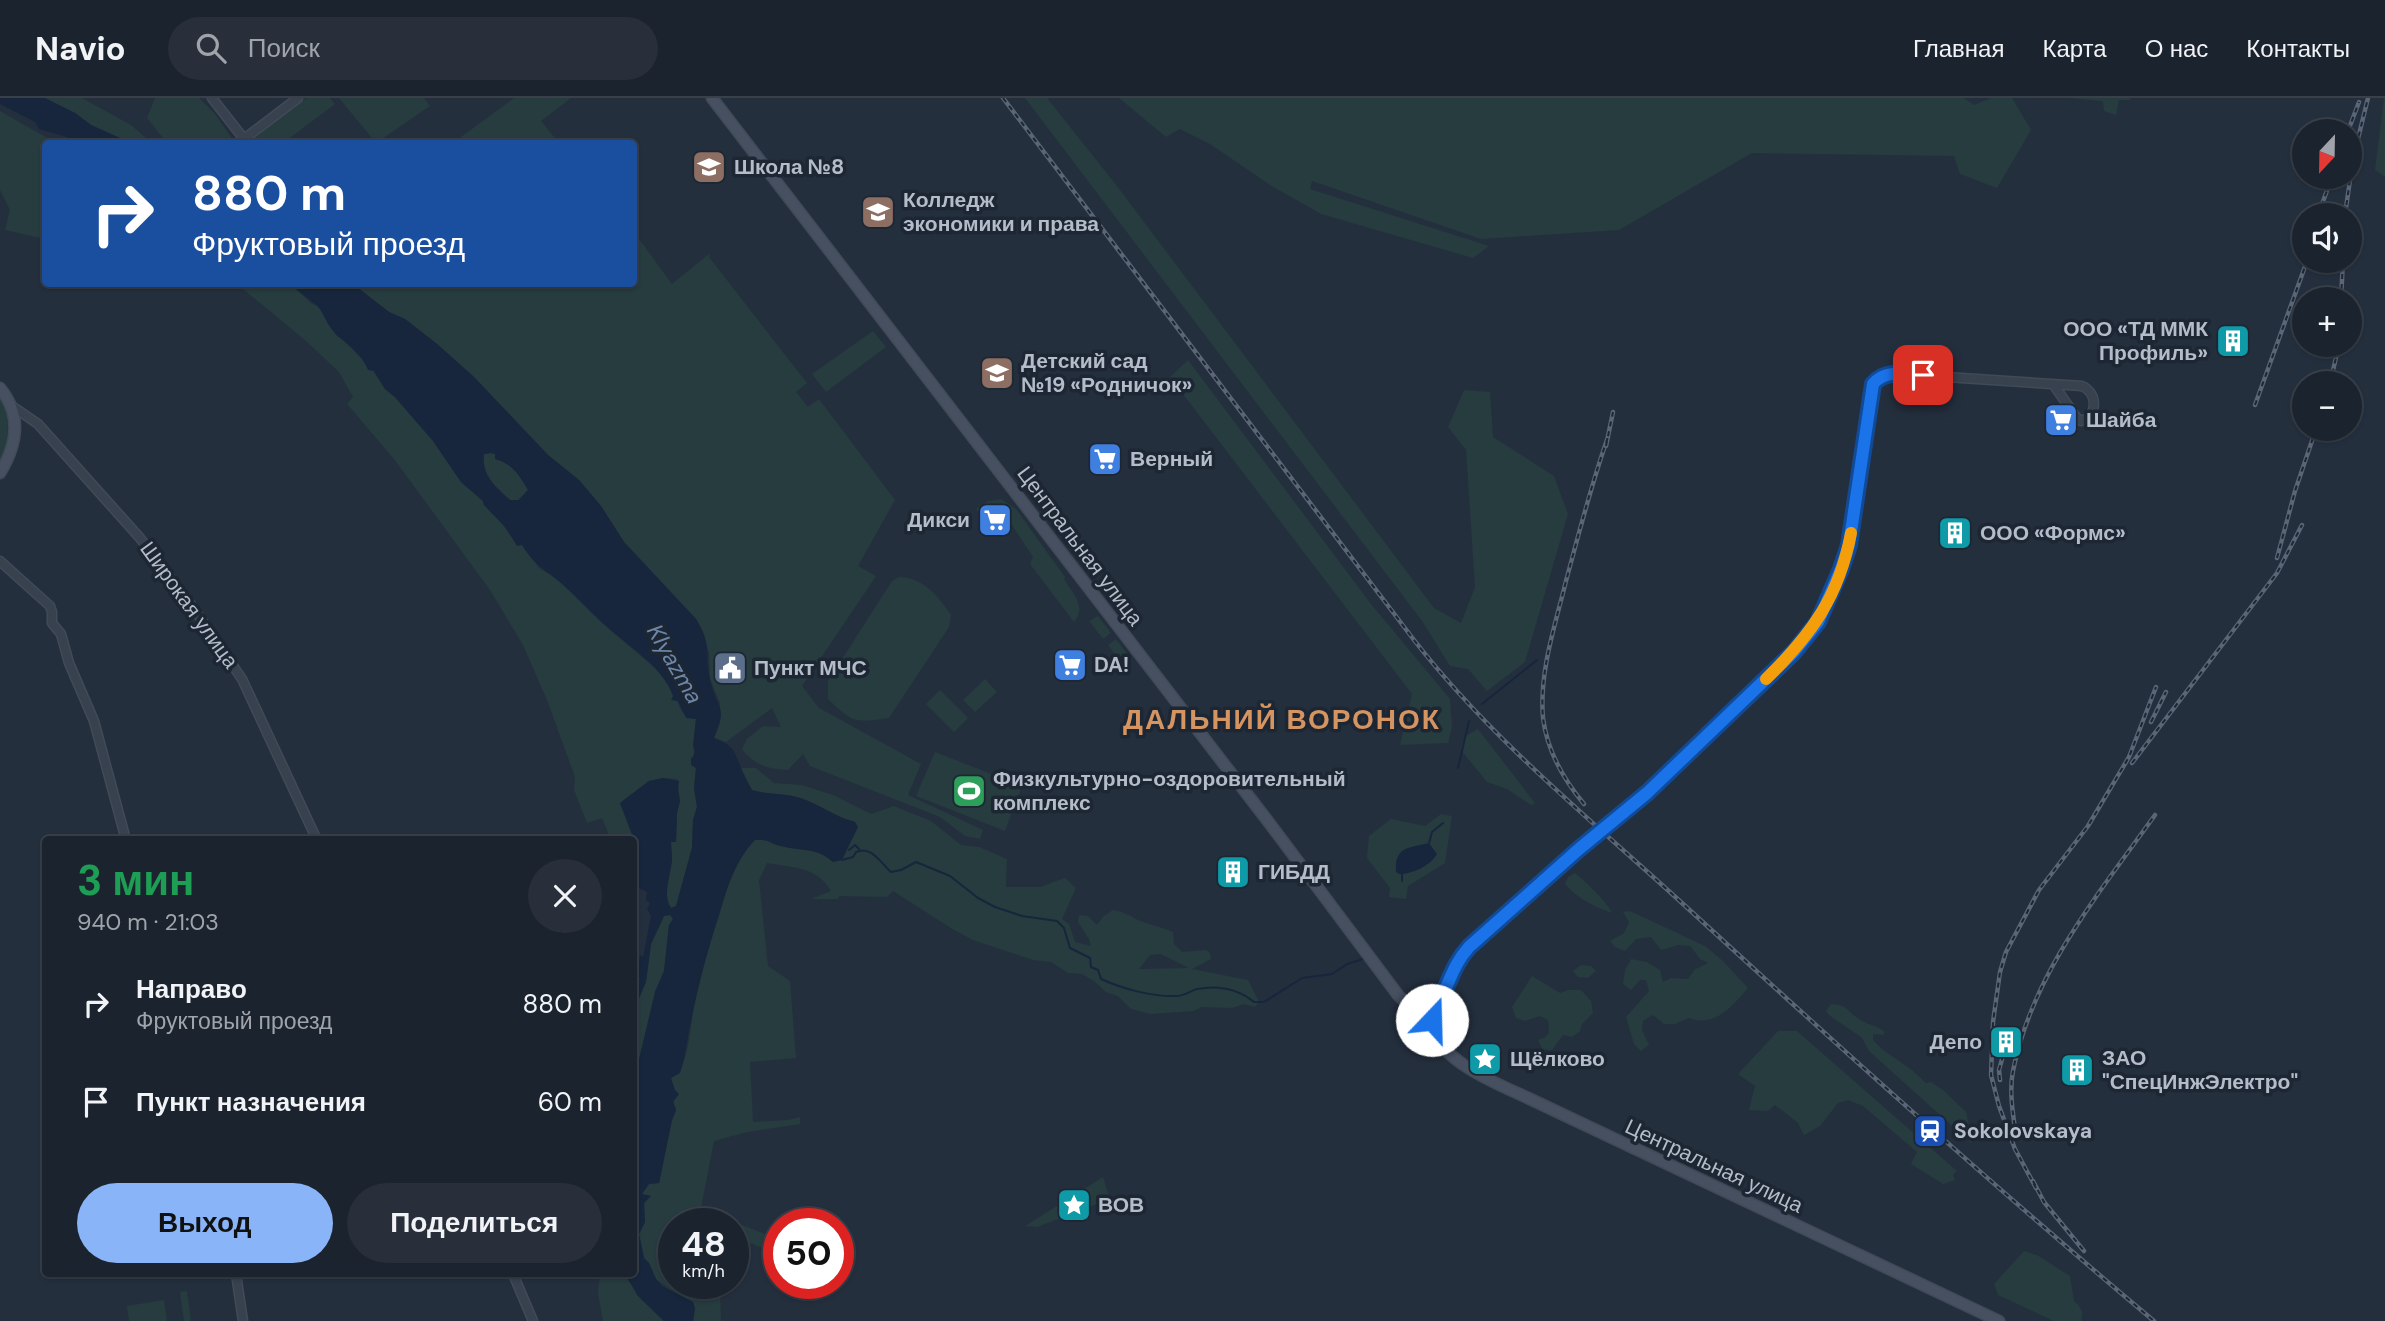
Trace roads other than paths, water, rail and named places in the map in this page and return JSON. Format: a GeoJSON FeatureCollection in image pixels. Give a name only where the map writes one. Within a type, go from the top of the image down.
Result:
{"type":"FeatureCollection","features":[{"type":"Feature","properties":{"kind":"main road","name":"Центральная улица"},"geometry":{"type":"LineString","coordinates":[[712,98],[1267,820],[1398,995],[1424,1015],[1421,1025],[1428,1026],[1436,1039],[1454,1057],[1483,1076],[1999,1321]]}},
{"type":"Feature","properties":{"kind":"main road"},"geometry":{"type":"LineString","coordinates":[[0,388],[12,406],[15,421],[14,440],[0,473]]}},
{"type":"Feature","properties":{"kind":"street"},"geometry":{"type":"LineString","coordinates":[[212,98],[244,139],[298,98]]}},
{"type":"Feature","properties":{"kind":"street"},"geometry":{"type":"LineString","coordinates":[[1424,1015],[1439,1001],[1454,966],[1469,947],[1647,793],[1794,652],[1818,622],[1849,545],[1871,389],[1876,379],[1889,374],[1900,374],[2053,384],[2087,388],[2093,394],[2094,400],[2093,413],[2089,418],[2081,421],[2076,417],[2053,384]]}},
{"type":"Feature","properties":{"kind":"street","name":"Широкая улица"},"geometry":{"type":"LineString","coordinates":[[12,406],[38,424],[140,538],[192,606],[242,679],[315,836]]}},
{"type":"Feature","properties":{"kind":"street"},"geometry":{"type":"LineString","coordinates":[[0,561],[50,606],[52,623],[61,634],[69,663],[94,720],[125,836]]}},
{"type":"Feature","properties":{"kind":"street"},"geometry":{"type":"LineString","coordinates":[[236,1277],[243,1321]]}},
{"type":"Feature","properties":{"kind":"street"},"geometry":{"type":"LineString","coordinates":[[514,1277],[533,1321]]}},
{"type":"Feature","properties":{"kind":"water"},"geometry":{"type":"Polygon","coordinates":[[[0,98],[45,98],[75,113],[91,125],[124,140],[71,140],[39,129],[35,122],[0,104],[0,98]]]}},
{"type":"Feature","properties":{"kind":"water","name":"Klyazma"},"geometry":{"type":"Polygon","coordinates":[[[294,287],[357,287],[389,312],[405,319],[474,377],[548,455],[579,480],[601,506],[624,542],[696,619],[705,636],[708,670],[721,712],[714,738],[732,749],[752,790],[800,798],[855,822],[858,827],[842,860],[833,862],[814,851],[755,840],[737,865],[726,893],[699,985],[684,1060],[680,1073],[671,1078],[679,1094],[673,1102],[676,1110],[659,1183],[649,1184],[642,1194],[651,1196],[644,1203],[645,1222],[639,1234],[644,1258],[658,1281],[658,1299],[687,1299],[693,1302],[693,1321],[664,1321],[638,1296],[627,1277],[637,1277],[637,1068],[655,992],[664,971],[669,925],[673,919],[670,915],[664,916],[651,944],[646,982],[637,1003],[637,982],[640,979],[637,974],[651,916],[647,909],[650,903],[646,900],[647,892],[637,887],[637,836],[632,836],[620,803],[649,781],[663,778],[679,781],[676,842],[671,842],[672,861],[667,891],[671,908],[676,906],[692,848],[693,820],[697,807],[694,788],[696,768],[691,765],[695,750],[693,746],[696,719],[686,718],[678,701],[671,700],[673,696],[668,685],[652,665],[538,564],[522,545],[517,546],[483,501],[461,482],[433,441],[385,389],[374,371],[368,370],[360,356],[333,331],[320,309],[294,287]],[[484,454],[487,475],[510,500],[519,500],[528,490],[519,475],[495,459],[495,454],[484,454]]]}},
{"type":"Feature","properties":{"kind":"water"},"geometry":{"type":"Polygon","coordinates":[[[1429,843],[1437,854],[1430,862],[1410,873],[1396,872],[1396,863],[1401,853],[1429,843]]]}},
{"type":"Feature","properties":{"kind":"waterway"},"geometry":{"type":"LineString","coordinates":[[1482,704],[1537,660]]}},
{"type":"Feature","properties":{"kind":"waterway"},"geometry":{"type":"LineString","coordinates":[[1458,768],[1469,721]]}},
{"type":"Feature","properties":{"kind":"waterway"},"geometry":{"type":"LineString","coordinates":[[1429,843],[1432,832],[1443,823]]}},
{"type":"Feature","properties":{"kind":"waterway"},"geometry":{"type":"LineString","coordinates":[[849,850],[855,845],[859,849]]}},
{"type":"Feature","properties":{"kind":"waterway"},"geometry":{"type":"LineString","coordinates":[[842,860],[853,857],[861,850],[866,851],[891,872],[916,862],[950,876],[978,898],[995,907],[1022,916],[1057,921],[1064,928],[1070,948],[1090,958],[1091,967],[1098,970],[1101,979],[1148,994],[1179,996],[1212,987],[1241,993],[1254,1002],[1264,1002],[1302,978],[1332,974],[1347,964],[1363,959]]}},
{"type":"Feature","properties":{"kind":"waterway"},"geometry":{"type":"LineString","coordinates":[[1402,874],[1402,881]]}},
{"type":"Feature","properties":{"kind":"railway"},"geometry":{"type":"LineString","coordinates":[[1003,98],[1414,640],[1475,711],[1542,777],[1857,1062],[2154,1321]]}},
{"type":"Feature","properties":{"kind":"railway"},"geometry":{"type":"LineString","coordinates":[[2347,203],[2353,159],[2368,98]]}},
{"type":"Feature","properties":{"kind":"railway"},"geometry":{"type":"LineString","coordinates":[[2353,119],[2359,102]]}},
{"type":"Feature","properties":{"kind":"railway"},"geometry":{"type":"LineString","coordinates":[[2322,203],[2328,189]]}},
{"type":"Feature","properties":{"kind":"railway"},"geometry":{"type":"LineString","coordinates":[[2255,405],[2303,273]]}},
{"type":"Feature","properties":{"kind":"railway"},"geometry":{"type":"LineString","coordinates":[[2342,273],[2342,287]]}},
{"type":"Feature","properties":{"kind":"railway"},"geometry":{"type":"LineString","coordinates":[[2333,371],[2336,357]]}},
{"type":"Feature","properties":{"kind":"railway"},"geometry":{"type":"LineString","coordinates":[[1606,446],[1613,412]]}},
{"type":"Feature","properties":{"kind":"railway"},"geometry":{"type":"LineString","coordinates":[[1584,804],[1563,775],[1548,742],[1543,718],[1543,684],[1566,581],[1608,437]]}},
{"type":"Feature","properties":{"kind":"railway"},"geometry":{"type":"LineString","coordinates":[[2277,558],[2312,441]]}},
{"type":"Feature","properties":{"kind":"railway"},"geometry":{"type":"LineString","coordinates":[[2132,763],[2277,573],[2302,525]]}},
{"type":"Feature","properties":{"kind":"railway"},"geometry":{"type":"LineString","coordinates":[[2036,1188],[2015,1149],[1991,1075],[1993,1022],[2000,972],[2006,952],[2039,890],[2088,826],[2129,757],[2156,687]]}},
{"type":"Feature","properties":{"kind":"railway"},"geometry":{"type":"LineString","coordinates":[[2151,722],[2166,692]]}},
{"type":"Feature","properties":{"kind":"railway"},"geometry":{"type":"LineString","coordinates":[[2016,1135],[2012,1103],[2013,1071],[2022,1035],[2035,1001],[2070,936],[2155,815]]}},
{"type":"Feature","properties":{"kind":"railway"},"geometry":{"type":"LineString","coordinates":[[2000,1080],[1999,1070],[2004,1052]]}},
{"type":"Feature","properties":{"kind":"railway"},"geometry":{"type":"LineString","coordinates":[[2033,1181],[2044,1202],[2084,1251]]}},
{"type":"Feature","properties":{"kind":"place","name":"Школа №8"},"geometry":{"type":"Point","coordinates":[709,167]}},
{"type":"Feature","properties":{"kind":"place","name":"Колледж экономики и права"},"geometry":{"type":"Point","coordinates":[878,212]}},
{"type":"Feature","properties":{"kind":"place","name":"ООО «ТД ММК Профиль»"},"geometry":{"type":"Point","coordinates":[2233,341]}},
{"type":"Feature","properties":{"kind":"place","name":"Детский сад №19 «Родничок»"},"geometry":{"type":"Point","coordinates":[997,373]}},
{"type":"Feature","properties":{"kind":"place","name":"Шайба"},"geometry":{"type":"Point","coordinates":[2061,420]}},
{"type":"Feature","properties":{"kind":"place","name":"Верный"},"geometry":{"type":"Point","coordinates":[1105,459]}},
{"type":"Feature","properties":{"kind":"place","name":"Дикси"},"geometry":{"type":"Point","coordinates":[995,520]}},
{"type":"Feature","properties":{"kind":"place","name":"ООО «Формс»"},"geometry":{"type":"Point","coordinates":[1955,533]}},
{"type":"Feature","properties":{"kind":"place","name":"DA!"},"geometry":{"type":"Point","coordinates":[1070,665]}},
{"type":"Feature","properties":{"kind":"place","name":"Пункт МЧС"},"geometry":{"type":"Point","coordinates":[730,668]}},
{"type":"Feature","properties":{"kind":"place","name":"Физкультурно-оздоровительный комплекс"},"geometry":{"type":"Point","coordinates":[969,791]}},
{"type":"Feature","properties":{"kind":"place","name":"ГИБДД"},"geometry":{"type":"Point","coordinates":[1233,872]}},
{"type":"Feature","properties":{"kind":"place","name":"Депо"},"geometry":{"type":"Point","coordinates":[2006,1042]}},
{"type":"Feature","properties":{"kind":"place","name":"Щёлково"},"geometry":{"type":"Point","coordinates":[1485,1059]}},
{"type":"Feature","properties":{"kind":"place","name":"ЗАО \"СпецИнжЭлектро\""},"geometry":{"type":"Point","coordinates":[2077,1070]}},
{"type":"Feature","properties":{"kind":"place","name":"Sokolovskaya"},"geometry":{"type":"Point","coordinates":[1930,1131]}},
{"type":"Feature","properties":{"kind":"place","name":"ВОВ"},"geometry":{"type":"Point","coordinates":[1074,1205]}},
{"type":"Feature","properties":{"kind":"district","name":"ДАЛЬНИЙ ВОРОНОК"},"geometry":{"type":"Point","coordinates":[1282,719]}}]}
